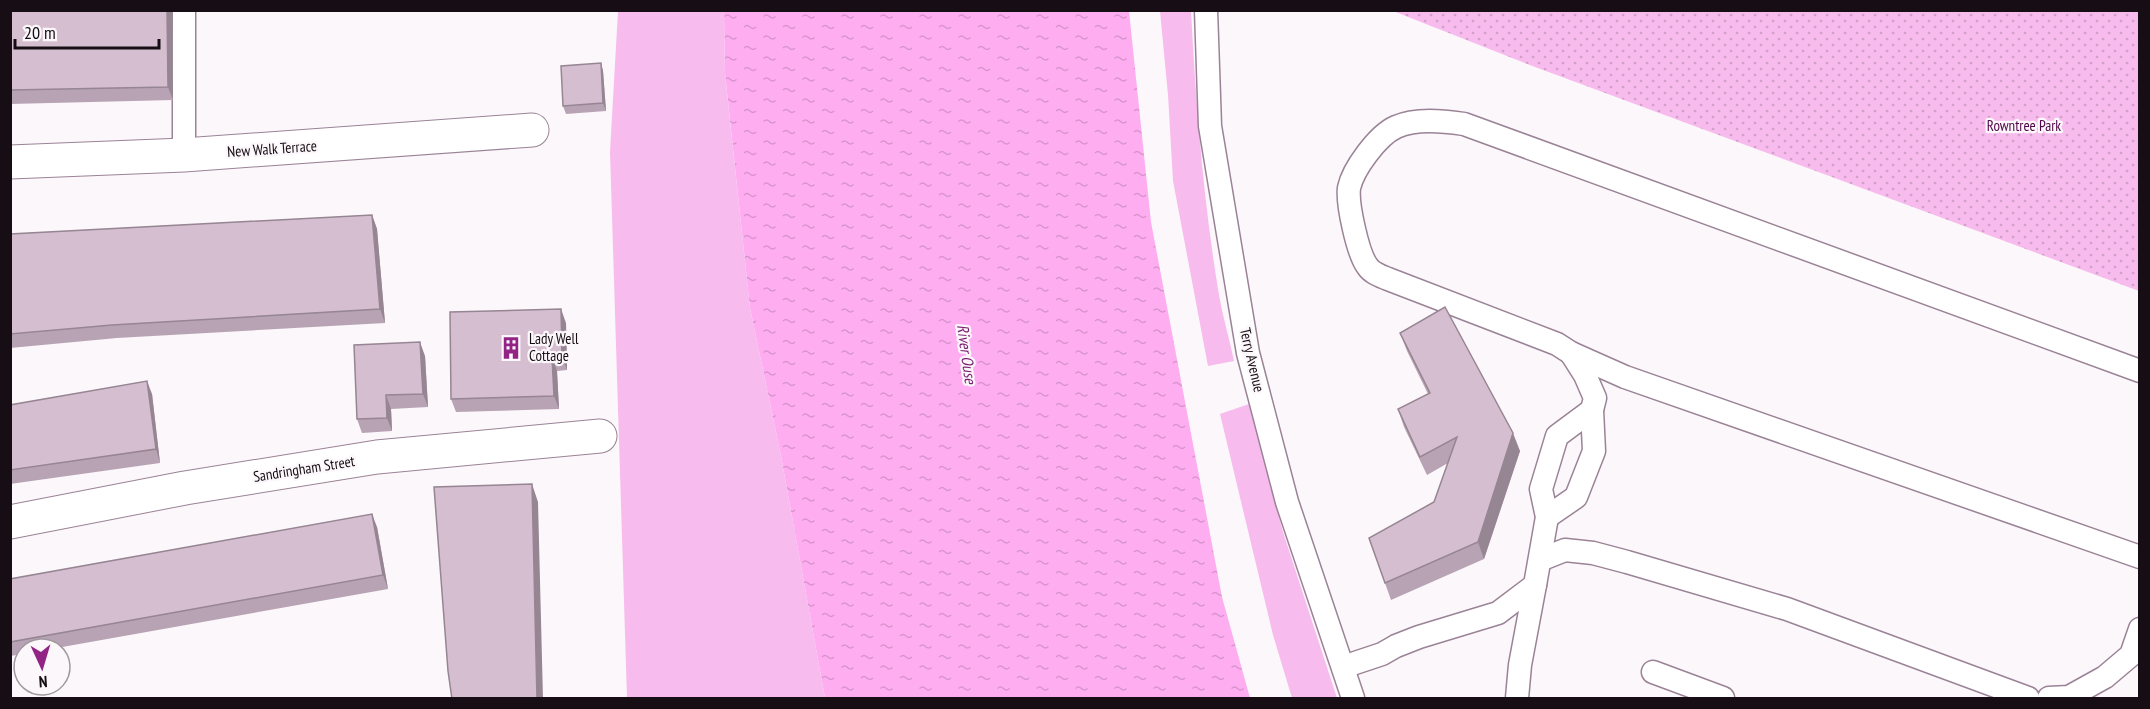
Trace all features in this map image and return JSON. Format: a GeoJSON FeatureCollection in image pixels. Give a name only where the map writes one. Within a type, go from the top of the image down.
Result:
{"type":"FeatureCollection","features":[{"type":"Feature","properties":{"kind":"street","name":"New Walk Terrace"},"geometry":{"type":"LineString","coordinates":[[10,162],[184,155],[532,130]]}},
{"type":"Feature","properties":{"kind":"street","name":"Sandringham Street"},"geometry":{"type":"LineString","coordinates":[[10,522],[185,488],[377,457],[600,436]]}},
{"type":"Feature","properties":{"kind":"lane"},"geometry":{"type":"LineString","coordinates":[[184,10],[184,155]]}},
{"type":"Feature","properties":{"kind":"lane","name":"Terry Avenue"},"geometry":{"type":"LineString","coordinates":[[1206,10],[1210,126],[1248,353],[1287,502],[1353,699]]}},
{"type":"Feature","properties":{"kind":"lane"},"geometry":{"type":"LineString","coordinates":[[2139,371],[1464,124],[1432,120],[1395,127],[1370,150],[1356,168],[1349,189],[1358,249],[1369,269],[1388,279],[1557,344],[1571,353],[1625,376],[2139,557]]}},
{"type":"Feature","properties":{"kind":"lane"},"geometry":{"type":"LineString","coordinates":[[1547,517],[1576,497],[1594,451],[1592,410],[1595,398],[1586,375],[1571,353]]}},
{"type":"Feature","properties":{"kind":"lane"},"geometry":{"type":"LineString","coordinates":[[1517,699],[1520,665],[1547,517],[1541,489],[1557,436],[1592,410]]}},
{"type":"Feature","properties":{"kind":"lane"},"geometry":{"type":"LineString","coordinates":[[1540,560],[1565,550],[1593,553],[1628,562],[1787,609],[2028,699]]}},
{"type":"Feature","properties":{"kind":"lane"},"geometry":{"type":"LineString","coordinates":[[1342,668],[1382,654],[1419,637],[1498,613],[1535,585]]}},
{"type":"Feature","properties":{"kind":"lane"},"geometry":{"type":"LineString","coordinates":[[2049,699],[2069,697],[2105,677],[2131,655],[2139,630]]}},
{"type":"Feature","properties":{"kind":"lane"},"geometry":{"type":"LineString","coordinates":[[1653,672],[1723,699]]}},
{"type":"Feature","properties":{"kind":"green space"},"geometry":{"type":"Polygon","coordinates":[[[618,11],[724,11],[725,74],[750,308],[781,456],[825,698],[627,698],[610,152],[618,11]]]}},
{"type":"Feature","properties":{"kind":"green space"},"geometry":{"type":"Polygon","coordinates":[[[1160,11],[1191,11],[1208,220],[1220,298],[1234,361],[1208,366],[1173,181],[1160,11]]]}},
{"type":"Feature","properties":{"kind":"green space","name":"Rowntree Park"},"geometry":{"type":"Polygon","coordinates":[[[1393,11],[2139,11],[2139,291],[1535,67],[1393,11]]]}},
{"type":"Feature","properties":{"kind":"green space"},"geometry":{"type":"Polygon","coordinates":[[[1249,404],[1283,532],[1337,698],[1292,698],[1273,635],[1220,414],[1249,404]]]}},
{"type":"Feature","properties":{"kind":"water","name":"River Ouse"},"geometry":{"type":"Polygon","coordinates":[[[724,11],[1129,11],[1151,222],[1222,597],[1250,698],[825,698],[781,456],[750,308],[725,73],[724,11]]]}},
{"type":"Feature","properties":{"kind":"building"},"geometry":{"type":"Polygon","coordinates":[[[10,10],[167,10],[168,87],[10,90],[10,10]]]}},
{"type":"Feature","properties":{"kind":"building"},"geometry":{"type":"Polygon","coordinates":[[[601,63],[603,103],[563,106],[561,66],[601,63]]]}},
{"type":"Feature","properties":{"kind":"building"},"geometry":{"type":"Polygon","coordinates":[[[372,215],[380,309],[112,325],[10,334],[10,234],[372,215]]]}},
{"type":"Feature","properties":{"kind":"building"},"geometry":{"type":"Polygon","coordinates":[[[1445,307],[1513,433],[1478,542],[1385,583],[1369,538],[1434,502],[1457,437],[1420,457],[1398,409],[1430,393],[1400,333],[1445,307]]]}},
{"type":"Feature","properties":{"kind":"building","name":"Lady Well Cottage"},"geometry":{"type":"Polygon","coordinates":[[[561,309],[562,357],[552,357],[554,396],[451,399],[450,312],[561,309]]]}},
{"type":"Feature","properties":{"kind":"building"},"geometry":{"type":"Polygon","coordinates":[[[420,342],[423,394],[386,395],[387,418],[357,419],[354,345],[420,342]]]}},
{"type":"Feature","properties":{"kind":"building"},"geometry":{"type":"Polygon","coordinates":[[[147,381],[156,449],[10,470],[10,405],[147,381]]]}},
{"type":"Feature","properties":{"kind":"building"},"geometry":{"type":"Polygon","coordinates":[[[532,484],[537,699],[452,699],[434,487],[532,484]]]}},
{"type":"Feature","properties":{"kind":"building"},"geometry":{"type":"Polygon","coordinates":[[[372,514],[383,575],[38,637],[12,637],[10,642],[10,579],[372,514]]]}},
{"type":"Feature","properties":{"kind":"place","name":"Lady Well Cottage"},"geometry":{"type":"Point","coordinates":[511,348]}}]}
